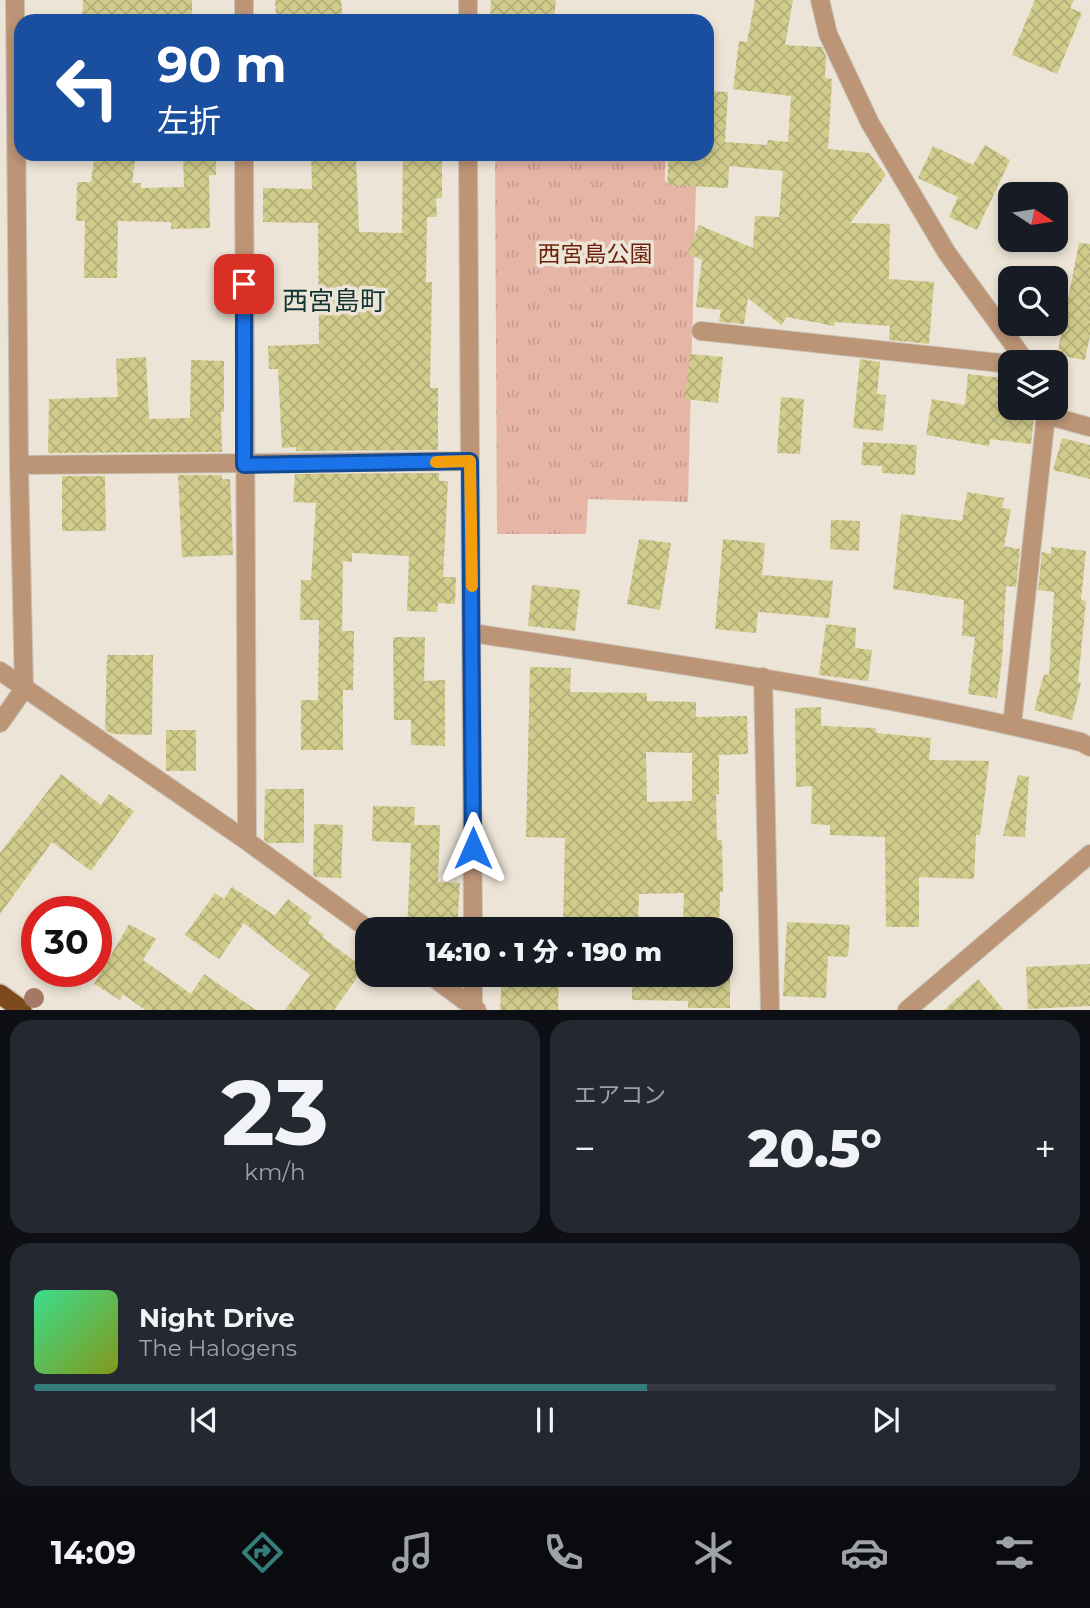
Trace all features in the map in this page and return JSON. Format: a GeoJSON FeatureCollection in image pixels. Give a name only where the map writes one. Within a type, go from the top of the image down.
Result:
{"type":"FeatureCollection","features":[{"type":"Feature","properties":{"kind":"highway"},"geometry":{"type":"LineString","coordinates":[[0,993],[22,1010]]}},
{"type":"Feature","properties":{"kind":"street"},"geometry":{"type":"LineString","coordinates":[[820,0],[828,34],[870,123],[947,253],[1017,350]]}},
{"type":"Feature","properties":{"kind":"street"},"geometry":{"type":"LineString","coordinates":[[0,723],[24,689],[12,48],[14,16]]}},
{"type":"Feature","properties":{"kind":"street"},"geometry":{"type":"LineString","coordinates":[[244,161],[247,841]]}},
{"type":"Feature","properties":{"kind":"street"},"geometry":{"type":"LineString","coordinates":[[468,161],[473,917]]}},
{"type":"Feature","properties":{"kind":"street"},"geometry":{"type":"LineString","coordinates":[[701,331],[998,363]]}},
{"type":"Feature","properties":{"kind":"street"},"geometry":{"type":"LineString","coordinates":[[1012,725],[1044,420]]}},
{"type":"Feature","properties":{"kind":"street"},"geometry":{"type":"LineString","coordinates":[[1068,420],[1090,427]]}},
{"type":"Feature","properties":{"kind":"street"},"geometry":{"type":"LineString","coordinates":[[19,465],[470,461]]}},
{"type":"Feature","properties":{"kind":"street"},"geometry":{"type":"LineString","coordinates":[[472,633],[763,677],[1012,725],[1081,742],[1090,747]]}},
{"type":"Feature","properties":{"kind":"street"},"geometry":{"type":"LineString","coordinates":[[0,671],[247,841],[355,920]]}},
{"type":"Feature","properties":{"kind":"street"},"geometry":{"type":"LineString","coordinates":[[763,677],[770,1010]]}},
{"type":"Feature","properties":{"kind":"street"},"geometry":{"type":"LineString","coordinates":[[907,1010],[1090,854]]}},
{"type":"Feature","properties":{"kind":"street"},"geometry":{"type":"LineString","coordinates":[[446,987],[475,1008]]}},
{"type":"Feature","properties":{"kind":"street"},"geometry":{"type":"LineString","coordinates":[[474,987],[475,1008]]}},
{"type":"Feature","properties":{"kind":"green space","name":"西宮島公園"},"geometry":{"type":"Polygon","coordinates":[[[495,161],[665,161],[665,182],[696,183],[688,502],[588,499],[586,534],[497,534],[495,161]]]}},
{"type":"Feature","properties":{"kind":"building"},"geometry":{"type":"Polygon","coordinates":[[[83,0],[192,0],[192,14],[82,14],[83,0]]]}},
{"type":"Feature","properties":{"kind":"building"},"geometry":{"type":"Polygon","coordinates":[[[275,0],[341,0],[342,14],[276,14],[275,0]]]}},
{"type":"Feature","properties":{"kind":"building"},"geometry":{"type":"Polygon","coordinates":[[[491,0],[556,0],[555,14],[490,14],[491,0]]]}},
{"type":"Feature","properties":{"kind":"building"},"geometry":{"type":"Polygon","coordinates":[[[755,0],[793,0],[785,45],[822,47],[826,57],[825,78],[832,79],[828,149],[869,153],[886,175],[850,223],[890,224],[889,279],[934,282],[929,344],[889,340],[890,326],[835,322],[834,326],[787,317],[781,325],[748,298],[744,324],[719,322],[721,310],[696,307],[702,260],[687,253],[699,225],[753,248],[755,216],[779,217],[783,171],[729,166],[728,188],[667,185],[669,161],[714,161],[714,91],[728,92],[725,142],[767,145],[768,140],[788,142],[791,96],[733,89],[739,41],[747,42],[755,0]]]}},
{"type":"Feature","properties":{"kind":"building"},"geometry":{"type":"Polygon","coordinates":[[[1035,0],[1074,0],[1070,8],[1082,13],[1057,74],[1012,55],[1035,0]]]}},
{"type":"Feature","properties":{"kind":"building"},"geometry":{"type":"Polygon","coordinates":[[[985,145],[1010,160],[977,230],[949,217],[958,197],[918,178],[933,146],[973,165],[985,145]]]}},
{"type":"Feature","properties":{"kind":"building"},"geometry":{"type":"Polygon","coordinates":[[[94,161],[135,161],[132,183],[141,183],[141,188],[184,187],[183,161],[216,161],[216,175],[209,175],[210,228],[171,229],[171,222],[118,221],[117,278],[84,278],[85,221],[76,221],[77,182],[91,182],[94,161]]]}},
{"type":"Feature","properties":{"kind":"building"},"geometry":{"type":"Polygon","coordinates":[[[311,161],[356,161],[359,232],[402,233],[403,161],[442,161],[442,198],[436,198],[437,217],[427,217],[426,282],[432,282],[430,388],[438,388],[438,450],[296,451],[296,447],[282,448],[278,369],[269,369],[268,346],[319,344],[318,223],[263,222],[263,188],[312,189],[311,161]]]}},
{"type":"Feature","properties":{"kind":"building"},"geometry":{"type":"Polygon","coordinates":[[[1079,243],[1090,244],[1090,335],[1085,360],[1068,357],[1068,350],[1058,350],[1061,336],[1068,336],[1068,299],[1079,243]]]}},
{"type":"Feature","properties":{"kind":"building"},"geometry":{"type":"Polygon","coordinates":[[[690,354],[723,357],[718,403],[685,399],[690,354]]]}},
{"type":"Feature","properties":{"kind":"building"},"geometry":{"type":"Polygon","coordinates":[[[146,357],[149,419],[190,418],[191,360],[224,361],[222,452],[48,453],[49,399],[118,397],[116,359],[146,357]]]}},
{"type":"Feature","properties":{"kind":"building"},"geometry":{"type":"Polygon","coordinates":[[[860,359],[880,362],[877,394],[886,395],[883,431],[853,428],[860,359]]]}},
{"type":"Feature","properties":{"kind":"building"},"geometry":{"type":"Polygon","coordinates":[[[968,374],[998,378],[998,420],[1034,420],[1031,444],[990,439],[989,446],[926,435],[932,399],[965,405],[968,374]]]}},
{"type":"Feature","properties":{"kind":"building"},"geometry":{"type":"Polygon","coordinates":[[[781,397],[804,399],[800,454],[777,453],[781,397]]]}},
{"type":"Feature","properties":{"kind":"building"},"geometry":{"type":"Polygon","coordinates":[[[1062,438],[1090,445],[1090,479],[1053,470],[1062,438]]]}},
{"type":"Feature","properties":{"kind":"building"},"geometry":{"type":"Polygon","coordinates":[[[863,442],[917,445],[915,475],[882,473],[882,466],[861,465],[863,442]]]}},
{"type":"Feature","properties":{"kind":"building"},"geometry":{"type":"Polygon","coordinates":[[[439,473],[439,481],[448,481],[443,577],[456,577],[455,604],[438,603],[437,612],[407,611],[409,556],[352,553],[352,562],[343,561],[342,631],[354,631],[353,690],[343,690],[343,750],[301,750],[301,700],[318,700],[319,620],[300,620],[301,580],[311,580],[316,503],[293,502],[295,474],[439,473]]]}},
{"type":"Feature","properties":{"kind":"building"},"geometry":{"type":"Polygon","coordinates":[[[178,475],[222,475],[222,479],[230,479],[233,555],[182,557],[178,475]]]}},
{"type":"Feature","properties":{"kind":"building"},"geometry":{"type":"Polygon","coordinates":[[[62,476],[105,476],[106,531],[62,531],[62,476]]]}},
{"type":"Feature","properties":{"kind":"building"},"geometry":{"type":"Polygon","coordinates":[[[967,492],[1004,498],[1002,508],[1011,509],[1004,546],[1020,549],[1016,587],[1006,586],[997,698],[968,694],[975,637],[962,636],[964,600],[893,589],[901,514],[962,521],[967,492]]]}},
{"type":"Feature","properties":{"kind":"building"},"geometry":{"type":"Polygon","coordinates":[[[831,520],[860,521],[859,551],[830,549],[831,520]]]}},
{"type":"Feature","properties":{"kind":"building"},"geometry":{"type":"Polygon","coordinates":[[[639,539],[671,543],[660,610],[627,604],[639,539]]]}},
{"type":"Feature","properties":{"kind":"building"},"geometry":{"type":"Polygon","coordinates":[[[723,539],[765,543],[762,575],[833,581],[829,618],[758,612],[756,633],[715,629],[723,539]]]}},
{"type":"Feature","properties":{"kind":"building"},"geometry":{"type":"Polygon","coordinates":[[[1051,547],[1086,551],[1081,600],[1086,601],[1078,682],[1081,683],[1072,720],[1034,710],[1044,674],[1049,675],[1054,592],[1038,590],[1042,552],[1051,554],[1051,547]]]}},
{"type":"Feature","properties":{"kind":"building"},"geometry":{"type":"Polygon","coordinates":[[[532,585],[580,590],[575,631],[528,626],[532,585]]]}},
{"type":"Feature","properties":{"kind":"building"},"geometry":{"type":"Polygon","coordinates":[[[826,624],[856,628],[855,648],[872,650],[868,681],[819,675],[826,624]]]}},
{"type":"Feature","properties":{"kind":"building"},"geometry":{"type":"Polygon","coordinates":[[[393,637],[425,637],[424,681],[445,680],[445,746],[411,745],[411,720],[394,720],[393,637]]]}},
{"type":"Feature","properties":{"kind":"building"},"geometry":{"type":"Polygon","coordinates":[[[107,655],[153,655],[152,735],[112,734],[105,730],[107,655]]]}},
{"type":"Feature","properties":{"kind":"building"},"geometry":{"type":"Polygon","coordinates":[[[530,667],[571,668],[570,692],[647,693],[647,701],[696,702],[696,717],[747,716],[748,754],[719,755],[717,840],[722,840],[723,892],[720,892],[719,917],[683,917],[684,893],[639,894],[638,917],[563,917],[565,838],[526,837],[530,667]],[[646,752],[647,802],[692,801],[692,753],[646,752]]]}},
{"type":"Feature","properties":{"kind":"building"},"geometry":{"type":"Polygon","coordinates":[[[821,707],[821,726],[876,728],[876,733],[931,738],[929,760],[989,761],[980,835],[976,835],[974,879],[919,877],[919,927],[886,927],[885,837],[830,835],[830,825],[811,824],[812,786],[796,787],[795,708],[821,707]]]}},
{"type":"Feature","properties":{"kind":"building"},"geometry":{"type":"Polygon","coordinates":[[[166,730],[196,730],[196,771],[166,771],[166,730]]]}},
{"type":"Feature","properties":{"kind":"building"},"geometry":{"type":"Polygon","coordinates":[[[61,774],[101,805],[109,794],[134,811],[91,871],[52,842],[0,914],[0,853],[61,774]]]}},
{"type":"Feature","properties":{"kind":"building"},"geometry":{"type":"Polygon","coordinates":[[[1018,775],[1029,777],[1025,837],[1003,836],[1018,775]]]}},
{"type":"Feature","properties":{"kind":"building"},"geometry":{"type":"Polygon","coordinates":[[[265,789],[304,789],[304,843],[269,843],[264,840],[265,789]]]}},
{"type":"Feature","properties":{"kind":"building"},"geometry":{"type":"Polygon","coordinates":[[[373,806],[415,807],[414,825],[440,825],[438,882],[460,883],[458,917],[408,917],[411,843],[372,841],[373,806]]]}},
{"type":"Feature","properties":{"kind":"building"},"geometry":{"type":"Polygon","coordinates":[[[314,824],[343,825],[341,878],[313,875],[314,824]]]}},
{"type":"Feature","properties":{"kind":"building"},"geometry":{"type":"Polygon","coordinates":[[[232,887],[275,916],[288,899],[312,917],[308,923],[355,961],[355,981],[334,1010],[285,1010],[310,975],[244,923],[219,959],[185,935],[215,893],[224,899],[232,887]]]}},
{"type":"Feature","properties":{"kind":"building"},"geometry":{"type":"Polygon","coordinates":[[[787,922],[850,925],[848,957],[828,956],[826,998],[783,996],[787,922]]]}},
{"type":"Feature","properties":{"kind":"building"},"geometry":{"type":"Polygon","coordinates":[[[129,924],[156,939],[143,960],[191,994],[204,974],[256,1010],[145,1010],[123,994],[120,1000],[99,987],[112,987],[112,953],[129,924]]]}},
{"type":"Feature","properties":{"kind":"building"},"geometry":{"type":"Polygon","coordinates":[[[1090,964],[1090,1006],[1028,1009],[1026,967],[1090,964]]]}},
{"type":"Feature","properties":{"kind":"building"},"geometry":{"type":"Polygon","coordinates":[[[978,979],[1004,1010],[944,1010],[978,979]]]}},
{"type":"Feature","properties":{"kind":"building"},"geometry":{"type":"Polygon","coordinates":[[[501,987],[559,987],[558,1010],[500,1010],[501,987]]]}},
{"type":"Feature","properties":{"kind":"building"},"geometry":{"type":"Polygon","coordinates":[[[632,987],[730,987],[730,1008],[688,1008],[688,1001],[632,1000],[632,987]]]}},
{"type":"Feature","properties":{"kind":"slow traffic"},"geometry":{"type":"LineString","coordinates":[[436,462],[470,461],[472,586]]}},
{"type":"Feature","properties":{"kind":"district","name":"西宮島町"},"geometry":{"type":"Point","coordinates":[334,301]}},
{"type":"Feature","properties":{"kind":"route"},"geometry":{"type":"LineString","coordinates":[[244,284],[244,465],[470,461],[473,848]]}}]}
